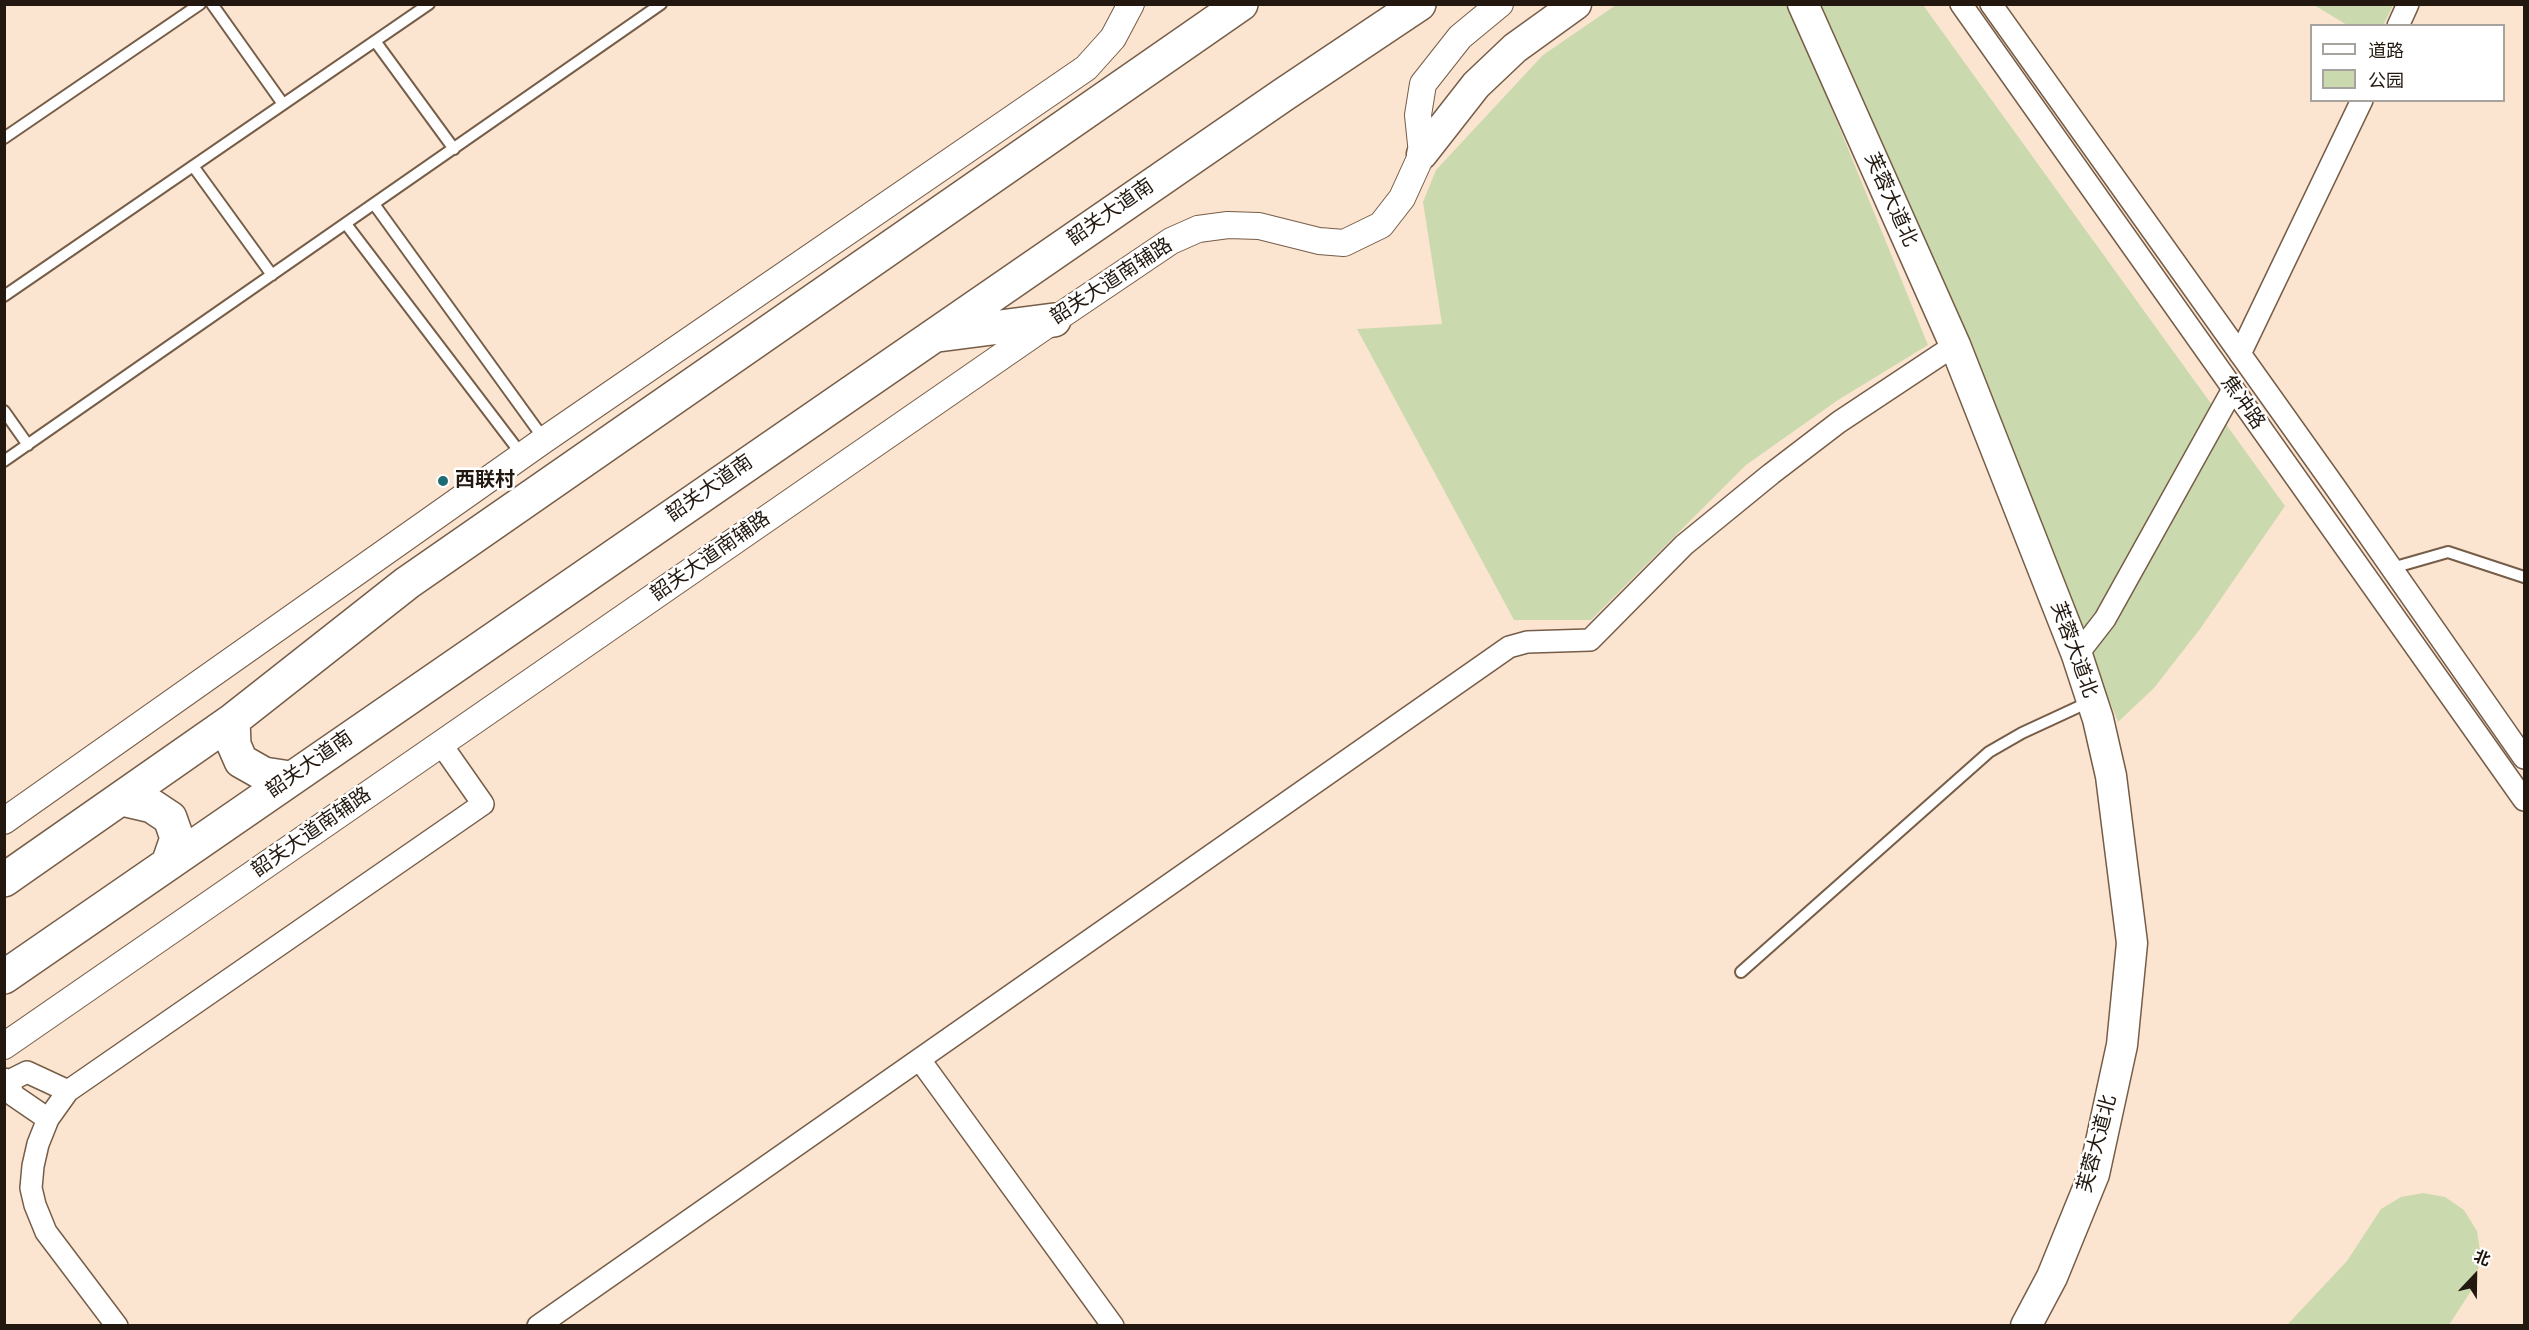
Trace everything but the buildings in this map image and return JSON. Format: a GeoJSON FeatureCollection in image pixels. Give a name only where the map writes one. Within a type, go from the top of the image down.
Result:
{"type":"FeatureCollection","features":[{"type":"Feature","properties":{"kind":"highway"},"geometry":{"type":"LineString","coordinates":[[4,880],[233,720],[407,583],[1241,4]]}},
{"type":"Feature","properties":{"kind":"highway","name":"韶关大道南"},"geometry":{"type":"LineString","coordinates":[[4,977],[1320,69],[1419,4]]}},
{"type":"Feature","properties":{"kind":"highway"},"geometry":{"type":"LineString","coordinates":[[934,335],[1054,320]]}},
{"type":"Feature","properties":{"kind":"highway"},"geometry":{"type":"LineString","coordinates":[[233,720],[234,745],[241,761],[264,774],[290,778]]}},
{"type":"Feature","properties":{"kind":"highway"},"geometry":{"type":"LineString","coordinates":[[122,799],[152,806],[170,818],[177,838],[168,864]]}},
{"type":"Feature","properties":{"kind":"main road"},"geometry":{"type":"LineString","coordinates":[[1422,154],[1476,85],[1515,48],[1576,4]]}},
{"type":"Feature","properties":{"kind":"main road","name":"芙蓉大道北"},"geometry":{"type":"LineString","coordinates":[[1803,4],[1955,345],[2077,654],[2092,701],[2111,776],[2132,943],[2122,1045],[2107,1123],[2094,1174],[2052,1277],[2026,1326]]}},
{"type":"Feature","properties":{"kind":"street"},"geometry":{"type":"LineString","coordinates":[[4,821],[544,440],[1086,68],[1113,38],[1131,4]]}},
{"type":"Feature","properties":{"kind":"street"},"geometry":{"type":"LineString","coordinates":[[1422,154],[1418,116],[1423,84],[1460,37],[1500,4]]}},
{"type":"Feature","properties":{"kind":"street","name":"焦冲路"},"geometry":{"type":"LineString","coordinates":[[1961,4],[2524,800]]}},
{"type":"Feature","properties":{"kind":"street","name":"焦冲路"},"geometry":{"type":"LineString","coordinates":[[1991,4],[2392,568],[2524,758]]}},
{"type":"Feature","properties":{"kind":"street"},"geometry":{"type":"LineString","coordinates":[[2399,24],[2408,4]]}},
{"type":"Feature","properties":{"kind":"street"},"geometry":{"type":"LineString","coordinates":[[2240,354],[2361,102]]}},
{"type":"Feature","properties":{"kind":"street","name":"韶关大道南辅路"},"geometry":{"type":"LineString","coordinates":[[4,1046],[1054,320],[1171,242],[1198,229],[1228,225],[1259,226],[1319,241],[1344,243],[1361,237],[1381,225],[1402,198],[1422,154]]}},
{"type":"Feature","properties":{"kind":"street"},"geometry":{"type":"LineString","coordinates":[[538,1326],[1509,647],[1527,642],[1590,640],[1684,545],[1839,422],[1955,345]]}},
{"type":"Feature","properties":{"kind":"street"},"geometry":{"type":"LineString","coordinates":[[2077,654],[2105,619],[2233,389]]}},
{"type":"Feature","properties":{"kind":"street"},"geometry":{"type":"LineString","coordinates":[[117,1326],[46,1232],[35,1205],[31,1188],[33,1166],[48,1119],[68,1091],[483,804],[441,744]]}},
{"type":"Feature","properties":{"kind":"street"},"geometry":{"type":"LineString","coordinates":[[920,1060],[1113,1326]]}},
{"type":"Feature","properties":{"kind":"street"},"geometry":{"type":"LineString","coordinates":[[48,1119],[13,1095],[7,1080],[27,1072],[68,1091]]}},
{"type":"Feature","properties":{"kind":"lane"},"geometry":{"type":"LineString","coordinates":[[4,138],[200,4]]}},
{"type":"Feature","properties":{"kind":"lane"},"geometry":{"type":"LineString","coordinates":[[212,4],[282,104]]}},
{"type":"Feature","properties":{"kind":"lane"},"geometry":{"type":"LineString","coordinates":[[4,296],[429,4]]}},
{"type":"Feature","properties":{"kind":"lane"},"geometry":{"type":"LineString","coordinates":[[4,461],[662,4]]}},
{"type":"Feature","properties":{"kind":"lane"},"geometry":{"type":"LineString","coordinates":[[375,41],[454,149]]}},
{"type":"Feature","properties":{"kind":"lane"},"geometry":{"type":"LineString","coordinates":[[193,166],[272,275]]}},
{"type":"Feature","properties":{"kind":"lane"},"geometry":{"type":"LineString","coordinates":[[374,204],[544,440]]}},
{"type":"Feature","properties":{"kind":"lane"},"geometry":{"type":"LineString","coordinates":[[346,224],[523,456]]}},
{"type":"Feature","properties":{"kind":"lane"},"geometry":{"type":"LineString","coordinates":[[4,411],[28,445]]}},
{"type":"Feature","properties":{"kind":"lane"},"geometry":{"type":"LineString","coordinates":[[2392,568],[2448,552],[2524,577]]}},
{"type":"Feature","properties":{"kind":"lane"},"geometry":{"type":"LineString","coordinates":[[1742,972],[1989,752],[2022,733],[2092,701]]}},
{"type":"Feature","properties":{"kind":"green space"},"geometry":{"type":"Polygon","coordinates":[[[1789,4],[1928,345],[1838,400],[1746,465],[1591,620],[1514,620],[1357,329],[1442,324],[1423,202],[1436,170],[1543,55],[1616,5],[1789,4]]]}},
{"type":"Feature","properties":{"kind":"green space"},"geometry":{"type":"Polygon","coordinates":[[[1818,5],[1923,5],[2285,506],[2200,629],[2154,688],[2118,722],[1965,341],[1818,5]]]}},
{"type":"Feature","properties":{"kind":"green space"},"geometry":{"type":"Polygon","coordinates":[[[2314,5],[2393,5],[2384,24],[2345,24],[2314,5]]]}},
{"type":"Feature","properties":{"kind":"green space"},"geometry":{"type":"Polygon","coordinates":[[[2423,1193],[2445,1197],[2464,1210],[2477,1231],[2481,1257],[2473,1288],[2449,1325],[2287,1325],[2347,1261],[2381,1209],[2401,1197],[2423,1193]]]}},
{"type":"Feature","properties":{"kind":"place","name":"西联村"},"geometry":{"type":"Point","coordinates":[443,481]}}]}
